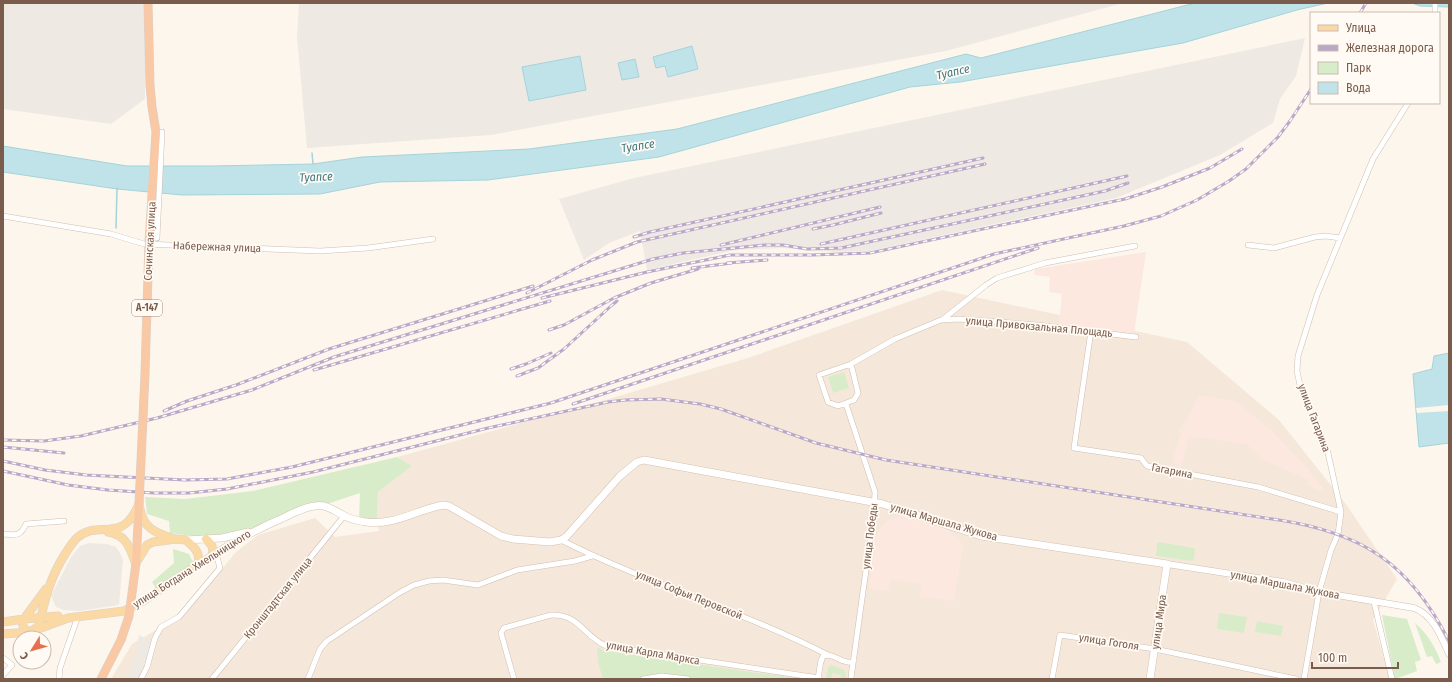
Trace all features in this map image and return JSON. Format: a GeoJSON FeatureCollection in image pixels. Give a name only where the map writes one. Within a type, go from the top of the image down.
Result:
{"type":"FeatureCollection","features":[{"type":"Feature","properties":{"kind":"highway","name":"Сочинская улица"},"geometry":{"type":"LineString","coordinates":[[139,504],[149,243],[159,132],[152,107],[150,85],[148,3]]}},
{"type":"Feature","properties":{"kind":"highway","name":"А-147"},"geometry":{"type":"LineString","coordinates":[[101,679],[121,640],[129,616],[136,563],[139,504]]}},
{"type":"Feature","properties":{"kind":"main road","name":"улица Маршала Жукова"},"geometry":{"type":"LineString","coordinates":[[562,540],[620,476],[637,462],[644,460],[875,503],[981,536],[1167,564]]}},
{"type":"Feature","properties":{"kind":"main road","name":"А-147"},"geometry":{"type":"LineString","coordinates":[[51,581],[70,546],[78,537],[87,531],[114,529],[127,523],[135,514],[139,504]]}},
{"type":"Feature","properties":{"kind":"main road","name":"А-147"},"geometry":{"type":"LineString","coordinates":[[139,504],[143,520],[152,531],[176,539]]}},
{"type":"Feature","properties":{"kind":"main road","name":"улица Богдана Хмельницкого"},"geometry":{"type":"LineString","coordinates":[[68,618],[124,611],[214,554],[256,530],[301,510],[315,506],[329,507],[344,516],[366,522],[381,523],[395,521],[443,505],[449,506],[501,536],[513,539],[550,542],[562,540]]}},
{"type":"Feature","properties":{"kind":"main road"},"geometry":{"type":"LineString","coordinates":[[95,530],[114,533],[124,538],[131,549],[136,563]]}},
{"type":"Feature","properties":{"kind":"main road"},"geometry":{"type":"LineString","coordinates":[[186,540],[222,538],[256,530]]}},
{"type":"Feature","properties":{"kind":"main road"},"geometry":{"type":"LineString","coordinates":[[206,539],[213,547],[214,554]]}},
{"type":"Feature","properties":{"kind":"main road","name":"А-147"},"geometry":{"type":"LineString","coordinates":[[136,563],[148,545],[160,540],[186,540]]}},
{"type":"Feature","properties":{"kind":"main road"},"geometry":{"type":"LineString","coordinates":[[186,540],[194,548],[199,557],[199,561],[193,568]]}},
{"type":"Feature","properties":{"kind":"main road","name":"улица Мира"},"geometry":{"type":"LineString","coordinates":[[1150,679],[1167,564]]}},
{"type":"Feature","properties":{"kind":"main road"},"geometry":{"type":"LineString","coordinates":[[51,581],[47,599],[48,605],[58,616]]}},
{"type":"Feature","properties":{"kind":"main road"},"geometry":{"type":"LineString","coordinates":[[33,630],[39,626],[51,581]]}},
{"type":"Feature","properties":{"kind":"main road"},"geometry":{"type":"LineString","coordinates":[[26,630],[24,629],[22,622],[51,581]]}},
{"type":"Feature","properties":{"kind":"main road"},"geometry":{"type":"LineString","coordinates":[[3,622],[58,616],[68,618]]}},
{"type":"Feature","properties":{"kind":"main road"},"geometry":{"type":"LineString","coordinates":[[35,630],[68,618]]}},
{"type":"Feature","properties":{"kind":"street","name":"улица Гагарина"},"geometry":{"type":"LineString","coordinates":[[1304,679],[1319,592],[1331,550],[1338,534],[1341,512],[1328,453],[1301,390],[1297,372],[1298,356],[1317,295],[1373,159],[1407,104]]}},
{"type":"Feature","properties":{"kind":"street"},"geometry":{"type":"LineString","coordinates":[[157,238],[159,132]]}},
{"type":"Feature","properties":{"kind":"street","name":"Набережная улица"},"geometry":{"type":"LineString","coordinates":[[3,216],[111,234],[138,243],[320,251],[368,248],[433,239]]}},
{"type":"Feature","properties":{"kind":"street"},"geometry":{"type":"LineString","coordinates":[[1248,245],[1274,248],[1315,237],[1326,236],[1340,238]]}},
{"type":"Feature","properties":{"kind":"street","name":"улица Привокзальная Площадь"},"geometry":{"type":"LineString","coordinates":[[846,404],[838,406],[828,402],[819,375],[851,364],[895,339],[941,320],[997,278],[1045,263],[1135,246]]}},
{"type":"Feature","properties":{"kind":"street","name":"улица Привокзальная Площадь"},"geometry":{"type":"LineString","coordinates":[[941,320],[986,321],[1037,325],[1136,337]]}},
{"type":"Feature","properties":{"kind":"street","name":"Гагарина"},"geometry":{"type":"LineString","coordinates":[[1091,331],[1074,448],[1142,458],[1147,466],[1258,487],[1341,512]]}},
{"type":"Feature","properties":{"kind":"street"},"geometry":{"type":"LineString","coordinates":[[846,404],[854,400],[858,393],[851,364]]}},
{"type":"Feature","properties":{"kind":"street","name":"улица Победы"},"geometry":{"type":"LineString","coordinates":[[846,404],[875,492],[875,503],[851,678]]}},
{"type":"Feature","properties":{"kind":"street","name":"Кронштадтская улица"},"geometry":{"type":"LineString","coordinates":[[212,679],[344,516]]}},
{"type":"Feature","properties":{"kind":"street"},"geometry":{"type":"LineString","coordinates":[[3,534],[17,535],[22,533],[26,524],[64,521]]}},
{"type":"Feature","properties":{"kind":"street","name":"улица Софьи Перовской"},"geometry":{"type":"LineString","coordinates":[[562,540],[592,556],[745,618],[848,663]]}},
{"type":"Feature","properties":{"kind":"street"},"geometry":{"type":"LineString","coordinates":[[141,679],[147,667],[155,638],[161,627],[179,618],[220,568],[214,554]]}},
{"type":"Feature","properties":{"kind":"street"},"geometry":{"type":"LineString","coordinates":[[308,679],[320,649],[327,641],[399,593],[414,585],[429,581],[443,580],[478,585],[517,570],[575,561],[592,556]]}},
{"type":"Feature","properties":{"kind":"street","name":"улица Маршала Жукова"},"geometry":{"type":"LineString","coordinates":[[1167,564],[1283,582],[1319,592],[1406,606],[1419,610],[1429,618],[1441,636],[1449,654]]}},
{"type":"Feature","properties":{"kind":"street"},"geometry":{"type":"LineString","coordinates":[[1374,602],[1392,679]]}},
{"type":"Feature","properties":{"kind":"street","name":"улица Карла Маркса"},"geometry":{"type":"LineString","coordinates":[[514,679],[501,633],[502,630],[511,626],[559,615],[572,619],[594,639],[606,646],[818,678]]}},
{"type":"Feature","properties":{"kind":"street"},"geometry":{"type":"LineString","coordinates":[[59,679],[60,668],[78,616]]}},
{"type":"Feature","properties":{"kind":"street","name":"улица Гоголя"},"geometry":{"type":"LineString","coordinates":[[1052,679],[1060,635],[1155,649],[1296,679]]}},
{"type":"Feature","properties":{"kind":"street"},"geometry":{"type":"LineString","coordinates":[[816,649],[820,655],[821,662]]}},
{"type":"Feature","properties":{"kind":"street"},"geometry":{"type":"LineString","coordinates":[[818,678],[823,656],[828,655]]}},
{"type":"Feature","properties":{"kind":"street"},"geometry":{"type":"LineString","coordinates":[[3,658],[12,665],[3,675]]}},
{"type":"Feature","properties":{"kind":"street"},"geometry":{"type":"LineString","coordinates":[[852,671],[852,666],[848,663],[854,660]]}},
{"type":"Feature","properties":{"kind":"street","name":"улица Карла Маркса"},"geometry":{"type":"LineString","coordinates":[[643,679],[662,676],[688,679]]}},
{"type":"Feature","properties":{"kind":"shaded area"},"geometry":{"type":"Polygon","coordinates":[[[3,3],[145,3],[145,99],[111,124],[3,109],[3,3]]]}},
{"type":"Feature","properties":{"kind":"shaded area"},"geometry":{"type":"Polygon","coordinates":[[[299,3],[1123,3],[946,51],[491,135],[307,148],[297,37],[299,3]]]}},
{"type":"Feature","properties":{"kind":"shaded area"},"geometry":{"type":"Polygon","coordinates":[[[1305,38],[1296,76],[1280,99],[1273,123],[1220,155],[1116,198],[870,251],[834,252],[783,248],[735,250],[647,270],[640,231],[609,243],[584,260],[559,199],[634,178],[1305,38]]]}},
{"type":"Feature","properties":{"kind":"shaded area"},"geometry":{"type":"Polygon","coordinates":[[[1146,252],[1134,334],[1059,325],[1062,294],[1049,292],[1050,277],[1034,275],[1035,269],[1146,252]]]}},
{"type":"Feature","properties":{"kind":"shaded area"},"geometry":{"type":"Polygon","coordinates":[[[942,290],[1187,342],[1279,420],[1345,503],[1397,579],[1373,620],[1389,676],[1388,679],[111,679],[132,644],[185,613],[236,552],[258,535],[315,518],[335,537],[379,531],[377,520],[378,492],[412,466],[397,457],[605,400],[748,358],[942,290]]]}},
{"type":"Feature","properties":{"kind":"shaded area"},"geometry":{"type":"Polygon","coordinates":[[[1199,395],[1237,402],[1273,432],[1308,469],[1323,488],[1320,491],[1307,485],[1309,480],[1260,458],[1261,454],[1254,451],[1247,444],[1189,436],[1181,467],[1173,461],[1181,432],[1178,431],[1189,417],[1199,395]]]}},
{"type":"Feature","properties":{"kind":"shaded area"},"geometry":{"type":"Polygon","coordinates":[[[924,509],[963,544],[954,601],[920,596],[921,584],[890,579],[888,591],[869,588],[877,533],[886,522],[924,509]]]}},
{"type":"Feature","properties":{"kind":"shaded area"},"geometry":{"type":"Polygon","coordinates":[[[89,543],[107,544],[116,547],[120,553],[123,560],[119,605],[79,611],[64,610],[56,607],[51,596],[71,557],[80,546],[89,543]]]}},
{"type":"Feature","properties":{"kind":"shaded area"},"geometry":{"type":"Polygon","coordinates":[[[139,635],[151,641],[145,665],[138,679],[127,679],[139,646],[137,644],[139,635]]]}},
{"type":"Feature","properties":{"kind":"green space"},"geometry":{"type":"Polygon","coordinates":[[[844,372],[849,388],[833,393],[828,377],[844,372]]]}},
{"type":"Feature","properties":{"kind":"green space"},"geometry":{"type":"Polygon","coordinates":[[[397,457],[412,466],[378,492],[377,520],[359,518],[360,493],[330,503],[310,503],[255,527],[221,536],[192,536],[170,533],[169,521],[147,514],[145,497],[185,499],[253,491],[397,457]]]}},
{"type":"Feature","properties":{"kind":"green space"},"geometry":{"type":"Polygon","coordinates":[[[1159,542],[1194,548],[1194,559],[1192,561],[1156,556],[1157,544],[1159,542]]]}},
{"type":"Feature","properties":{"kind":"green space"},"geometry":{"type":"Polygon","coordinates":[[[173,549],[189,554],[194,564],[157,590],[152,582],[174,563],[173,549]]]}},
{"type":"Feature","properties":{"kind":"green space"},"geometry":{"type":"Polygon","coordinates":[[[1219,613],[1247,617],[1244,633],[1217,629],[1219,613]]]}},
{"type":"Feature","properties":{"kind":"green space"},"geometry":{"type":"Polygon","coordinates":[[[1382,615],[1407,619],[1421,660],[1415,662],[1417,671],[1395,679],[1382,615]]]}},
{"type":"Feature","properties":{"kind":"green space"},"geometry":{"type":"Polygon","coordinates":[[[1257,621],[1283,626],[1281,636],[1255,632],[1257,621]]]}},
{"type":"Feature","properties":{"kind":"green space"},"geometry":{"type":"Polygon","coordinates":[[[1415,623],[1431,641],[1441,662],[1436,664],[1432,656],[1427,657],[1415,623]]]}},
{"type":"Feature","properties":{"kind":"green space"},"geometry":{"type":"Polygon","coordinates":[[[597,647],[604,651],[807,679],[694,679],[662,675],[640,679],[603,679],[598,662],[597,647]]]}},
{"type":"Feature","properties":{"kind":"green space"},"geometry":{"type":"Polygon","coordinates":[[[831,665],[844,670],[846,673],[846,679],[840,679],[841,675],[832,673],[831,679],[826,679],[828,668],[831,665]]]}},
{"type":"Feature","properties":{"kind":"water","name":"Туапсе"},"geometry":{"type":"Polygon","coordinates":[[[1195,3],[1328,3],[1297,10],[1183,43],[960,82],[910,87],[659,157],[488,180],[380,182],[320,194],[182,195],[117,189],[3,172],[3,146],[127,166],[313,164],[362,157],[529,149],[677,129],[966,54],[981,58],[1195,3]]]}},
{"type":"Feature","properties":{"kind":"water"},"geometry":{"type":"Polygon","coordinates":[[[1412,3],[1449,3],[1449,7],[1420,6],[1412,3]]]}},
{"type":"Feature","properties":{"kind":"water"},"geometry":{"type":"Polygon","coordinates":[[[692,46],[698,69],[668,77],[665,66],[656,68],[653,57],[692,46]]]}},
{"type":"Feature","properties":{"kind":"water"},"geometry":{"type":"Polygon","coordinates":[[[580,56],[586,90],[529,101],[522,67],[580,56]]]}},
{"type":"Feature","properties":{"kind":"water"},"geometry":{"type":"Polygon","coordinates":[[[635,59],[639,77],[622,80],[618,63],[635,59]]]}},
{"type":"Feature","properties":{"kind":"water"},"geometry":{"type":"Polygon","coordinates":[[[1449,353],[1449,443],[1419,447],[1413,374],[1432,369],[1434,356],[1449,353]]]}},
{"type":"Feature","properties":{"kind":"pier"},"geometry":{"type":"Polygon","coordinates":[[[1449,405],[1449,411],[1417,413],[1416,408],[1449,405]]]}},
{"type":"Feature","properties":{"kind":"waterway"},"geometry":{"type":"LineString","coordinates":[[312,153],[313,164]]}},
{"type":"Feature","properties":{"kind":"waterway"},"geometry":{"type":"LineString","coordinates":[[116,228],[117,188]]}},
{"type":"Feature","properties":{"kind":"railway"},"geometry":{"type":"LineString","coordinates":[[1361,12],[1366,3]]}},
{"type":"Feature","properties":{"kind":"railway"},"geometry":{"type":"LineString","coordinates":[[3,461],[45,470],[86,475],[185,480],[227,479],[292,467],[551,403],[994,254],[1124,226],[1161,216],[1197,200],[1246,169],[1278,137],[1310,91]]}},
{"type":"Feature","properties":{"kind":"railway"},"geometry":{"type":"LineString","coordinates":[[542,298],[647,272],[730,255],[870,253],[1125,199],[1162,187],[1210,168],[1242,149]]}},
{"type":"Feature","properties":{"kind":"railway"},"geometry":{"type":"LineString","coordinates":[[634,237],[650,232],[983,158]]}},
{"type":"Feature","properties":{"kind":"railway"},"geometry":{"type":"LineString","coordinates":[[527,293],[592,260],[637,242],[985,164]]}},
{"type":"Feature","properties":{"kind":"railway"},"geometry":{"type":"LineString","coordinates":[[821,244],[1127,176]]}},
{"type":"Feature","properties":{"kind":"railway"},"geometry":{"type":"LineString","coordinates":[[3,440],[44,441],[81,436],[157,418],[252,390],[334,357],[653,259],[683,253],[765,245],[783,245],[807,249],[841,248],[1105,191],[1128,183]]}},
{"type":"Feature","properties":{"kind":"railway"},"geometry":{"type":"LineString","coordinates":[[721,245],[880,207]]}},
{"type":"Feature","properties":{"kind":"railway"},"geometry":{"type":"LineString","coordinates":[[813,229],[881,213]]}},
{"type":"Feature","properties":{"kind":"railway"},"geometry":{"type":"LineString","coordinates":[[573,404],[1038,248]]}},
{"type":"Feature","properties":{"kind":"railway"},"geometry":{"type":"LineString","coordinates":[[727,263],[767,260]]}},
{"type":"Feature","properties":{"kind":"railway"},"geometry":{"type":"LineString","coordinates":[[692,268],[732,263]]}},
{"type":"Feature","properties":{"kind":"railway"},"geometry":{"type":"LineString","coordinates":[[549,330],[564,325],[614,298],[651,283],[698,269]]}},
{"type":"Feature","properties":{"kind":"railway"},"geometry":{"type":"LineString","coordinates":[[164,411],[187,401],[236,385],[329,349],[533,286]]}},
{"type":"Feature","properties":{"kind":"railway"},"geometry":{"type":"LineString","coordinates":[[314,370],[550,301]]}},
{"type":"Feature","properties":{"kind":"railway"},"geometry":{"type":"LineString","coordinates":[[517,376],[538,368],[564,349],[617,301]]}},
{"type":"Feature","properties":{"kind":"railway"},"geometry":{"type":"LineString","coordinates":[[511,369],[551,353]]}},
{"type":"Feature","properties":{"kind":"railway"},"geometry":{"type":"LineString","coordinates":[[3,471],[68,485],[108,490],[154,493],[189,493],[227,489],[313,472],[488,428],[608,402],[661,399],[700,404],[721,409],[816,443],[886,460],[1279,520],[1309,526],[1336,534],[1381,556],[1400,572],[1418,591],[1434,614],[1449,641]]}},
{"type":"Feature","properties":{"kind":"railway"},"geometry":{"type":"LineString","coordinates":[[3,447],[64,453]]}}]}
